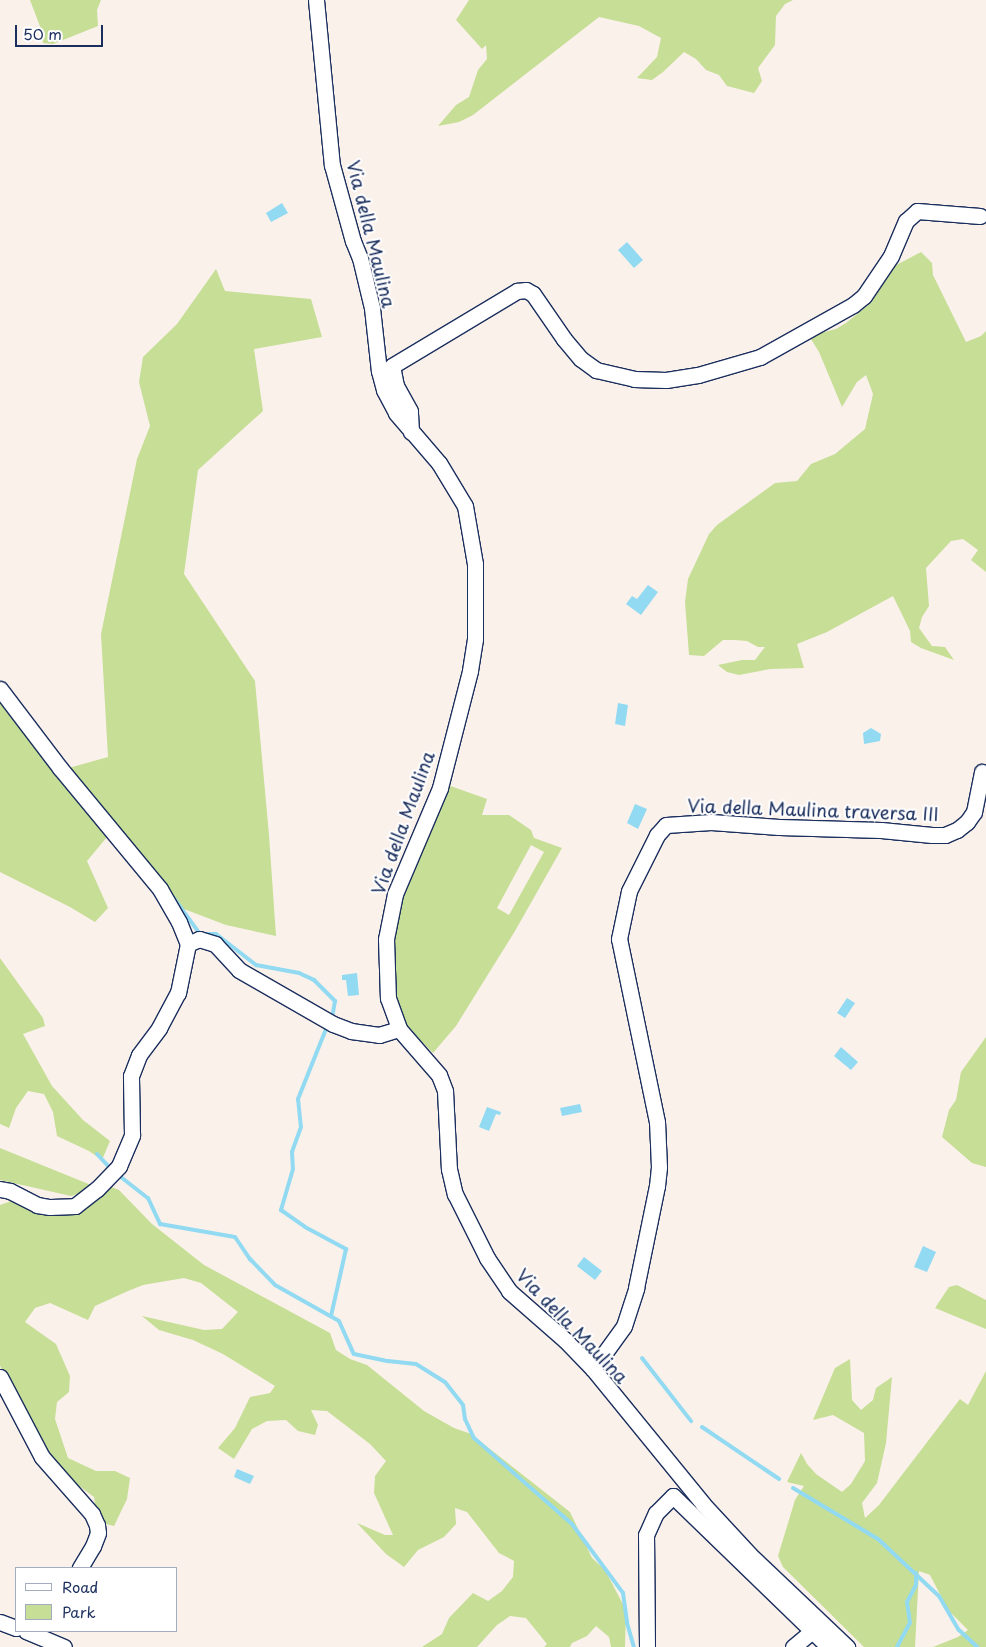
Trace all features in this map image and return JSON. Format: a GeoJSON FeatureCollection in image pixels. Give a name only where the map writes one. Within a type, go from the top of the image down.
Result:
{"type":"FeatureCollection","features":[{"type":"Feature","properties":{"kind":"street","name":"Via della Maulina"},"geometry":{"type":"LineString","coordinates":[[316,0],[332,164],[353,241],[360,258],[372,308],[379,371],[384,390],[396,413],[439,463],[465,506],[474,564],[476,596],[470,671],[440,788],[395,894],[386,939],[388,998],[399,1029],[439,1075],[445,1092],[448,1162],[459,1205],[487,1258],[509,1291],[556,1331],[593,1369],[703,1504],[817,1627],[847,1647]]}},
{"type":"Feature","properties":{"kind":"street"},"geometry":{"type":"LineString","coordinates":[[412,432],[410,411],[396,386],[392,366],[517,290],[526,290],[533,294],[564,339],[581,359],[596,370],[634,380],[666,380],[698,375],[760,357],[853,305],[864,296],[891,256],[906,221],[917,211],[980,216]]}},
{"type":"Feature","properties":{"kind":"street"},"geometry":{"type":"LineString","coordinates":[[0,688],[60,768],[160,889],[179,922],[188,944],[178,993],[159,1028],[139,1056],[130,1076],[132,1136],[119,1166],[97,1189],[75,1206],[50,1207],[36,1205],[10,1190],[0,1189]]}},
{"type":"Feature","properties":{"kind":"street","name":"Via della Maulina traversa III"},"geometry":{"type":"LineString","coordinates":[[593,1369],[624,1326],[636,1288],[657,1186],[659,1167],[657,1122],[619,939],[629,891],[657,835],[666,825],[711,822],[779,828],[881,830],[932,836],[945,835],[957,830],[967,822],[974,812],[982,772]]}},
{"type":"Feature","properties":{"kind":"street"},"geometry":{"type":"LineString","coordinates":[[188,944],[199,939],[215,944],[239,970],[330,1022],[351,1031],[379,1035],[399,1029]]}},
{"type":"Feature","properties":{"kind":"street"},"geometry":{"type":"LineString","coordinates":[[0,1377],[42,1457],[92,1514],[98,1533],[81,1567]]}},
{"type":"Feature","properties":{"kind":"street"},"geometry":{"type":"LineString","coordinates":[[647,1647],[646,1535],[656,1513],[672,1496],[817,1627],[829,1647]]}},
{"type":"Feature","properties":{"kind":"street"},"geometry":{"type":"LineString","coordinates":[[0,1622],[15,1628]]}},
{"type":"Feature","properties":{"kind":"street"},"geometry":{"type":"LineString","coordinates":[[793,1647],[817,1627]]}},
{"type":"Feature","properties":{"kind":"street"},"geometry":{"type":"LineString","coordinates":[[34,1632],[64,1647]]}},
{"type":"Feature","properties":{"kind":"green space"},"geometry":{"type":"Polygon","coordinates":[[[30,0],[101,0],[97,10],[98,26],[53,44],[43,43],[41,29],[30,0]]]}},
{"type":"Feature","properties":{"kind":"green space"},"geometry":{"type":"Polygon","coordinates":[[[469,0],[793,0],[785,4],[776,16],[775,45],[758,68],[762,81],[754,93],[727,86],[719,75],[706,70],[696,59],[684,52],[652,80],[637,78],[657,57],[661,38],[639,26],[599,17],[473,115],[459,122],[438,126],[456,105],[469,97],[478,70],[487,59],[486,45],[482,49],[456,20],[469,0]]]}},
{"type":"Feature","properties":{"kind":"green space"},"geometry":{"type":"Polygon","coordinates":[[[921,252],[932,263],[933,275],[966,342],[981,336],[986,331],[986,572],[971,560],[978,550],[963,539],[951,541],[926,568],[929,606],[922,617],[919,628],[932,646],[945,647],[954,660],[921,648],[911,642],[910,631],[893,596],[827,632],[797,644],[804,668],[770,669],[739,675],[727,672],[718,665],[742,660],[755,660],[765,647],[758,647],[747,641],[723,640],[704,656],[689,655],[685,602],[688,579],[709,534],[717,525],[775,483],[797,481],[811,464],[835,454],[865,429],[873,394],[866,375],[857,382],[842,407],[819,352],[809,336],[836,329],[846,323],[872,302],[885,271],[921,252]]]}},
{"type":"Feature","properties":{"kind":"green space"},"geometry":{"type":"Polygon","coordinates":[[[216,269],[225,291],[311,299],[322,337],[254,349],[263,411],[198,470],[184,574],[255,681],[276,936],[226,925],[184,909],[112,831],[87,861],[108,908],[95,922],[70,907],[0,872],[0,691],[65,769],[108,757],[101,634],[137,459],[150,426],[139,382],[143,357],[177,324],[216,269]]]}},
{"type":"Feature","properties":{"kind":"green space"},"geometry":{"type":"Polygon","coordinates":[[[445,784],[487,799],[482,815],[509,815],[531,830],[534,838],[562,848],[515,931],[456,1026],[433,1053],[406,1026],[393,1001],[392,967],[395,914],[403,886],[445,784]],[[531,845],[497,908],[509,915],[544,852],[531,845]]]}},
{"type":"Feature","properties":{"kind":"green space"},"geometry":{"type":"Polygon","coordinates":[[[0,958],[43,1018],[45,1026],[23,1034],[52,1086],[83,1120],[110,1141],[102,1160],[89,1151],[57,1136],[53,1112],[44,1094],[28,1091],[16,1108],[9,1128],[0,1124],[0,958]]]}},
{"type":"Feature","properties":{"kind":"green space"},"geometry":{"type":"Polygon","coordinates":[[[986,1037],[986,1167],[972,1163],[942,1137],[949,1110],[956,1100],[961,1072],[986,1037]]]}},
{"type":"Feature","properties":{"kind":"green space"},"geometry":{"type":"Polygon","coordinates":[[[0,1148],[91,1185],[87,1191],[71,1196],[0,1180],[0,1148]]]}},
{"type":"Feature","properties":{"kind":"green space"},"geometry":{"type":"Polygon","coordinates":[[[104,1184],[119,1190],[152,1224],[204,1265],[330,1333],[336,1350],[350,1359],[367,1365],[424,1411],[454,1428],[471,1434],[570,1512],[592,1558],[605,1570],[626,1610],[625,1647],[611,1647],[609,1637],[596,1626],[587,1636],[572,1643],[570,1647],[544,1647],[547,1644],[526,1618],[510,1616],[497,1625],[477,1647],[422,1647],[442,1634],[449,1618],[473,1593],[488,1601],[502,1591],[513,1577],[514,1561],[499,1553],[467,1512],[455,1508],[456,1524],[444,1537],[418,1550],[404,1567],[386,1554],[357,1523],[385,1535],[393,1535],[374,1493],[375,1476],[386,1461],[370,1444],[327,1411],[311,1410],[318,1425],[315,1435],[298,1431],[286,1420],[267,1421],[252,1429],[234,1459],[218,1448],[235,1428],[250,1397],[270,1393],[275,1386],[223,1354],[193,1340],[159,1330],[142,1316],[204,1330],[222,1329],[238,1312],[201,1283],[184,1278],[143,1285],[128,1291],[95,1306],[88,1320],[50,1303],[35,1308],[25,1322],[56,1344],[70,1376],[69,1392],[57,1402],[55,1419],[68,1458],[96,1471],[115,1471],[130,1478],[127,1499],[114,1526],[98,1522],[94,1497],[55,1468],[7,1385],[0,1365],[0,1205],[17,1199],[77,1209],[93,1204],[104,1184]]]}},
{"type":"Feature","properties":{"kind":"green space"},"geometry":{"type":"Polygon","coordinates":[[[957,1285],[986,1300],[986,1329],[935,1308],[949,1287],[957,1285]]]}},
{"type":"Feature","properties":{"kind":"green space"},"geometry":{"type":"Polygon","coordinates":[[[850,1359],[852,1400],[861,1410],[873,1400],[876,1388],[892,1377],[886,1443],[877,1483],[862,1503],[865,1518],[879,1505],[960,1399],[968,1405],[986,1371],[986,1647],[933,1647],[958,1637],[968,1630],[948,1610],[930,1575],[919,1571],[915,1647],[864,1647],[783,1567],[778,1556],[795,1500],[804,1486],[787,1482],[801,1453],[807,1464],[816,1474],[842,1492],[851,1484],[865,1461],[864,1433],[833,1415],[813,1420],[835,1368],[850,1359]]]}},
{"type":"Feature","properties":{"kind":"water"},"geometry":{"type":"Polygon","coordinates":[[[282,203],[288,213],[271,222],[266,213],[282,203]]]}},
{"type":"Feature","properties":{"kind":"water"},"geometry":{"type":"Polygon","coordinates":[[[627,242],[643,260],[634,268],[618,250],[627,242]]]}},
{"type":"Feature","properties":{"kind":"water"},"geometry":{"type":"Polygon","coordinates":[[[648,585],[658,592],[641,615],[626,604],[632,596],[637,599],[648,585]]]}},
{"type":"Feature","properties":{"kind":"water"},"geometry":{"type":"Polygon","coordinates":[[[618,703],[628,705],[625,726],[615,724],[618,703]]]}},
{"type":"Feature","properties":{"kind":"water"},"geometry":{"type":"Polygon","coordinates":[[[871,728],[881,734],[880,741],[864,744],[863,733],[871,728]]]}},
{"type":"Feature","properties":{"kind":"water"},"geometry":{"type":"Polygon","coordinates":[[[635,804],[647,809],[638,829],[627,823],[635,804]]]}},
{"type":"Feature","properties":{"kind":"water"},"geometry":{"type":"Polygon","coordinates":[[[357,973],[359,995],[348,996],[346,980],[342,980],[342,975],[357,973]]]}},
{"type":"Feature","properties":{"kind":"water"},"geometry":{"type":"Polygon","coordinates":[[[847,998],[855,1003],[845,1018],[837,1013],[847,998]]]}},
{"type":"Feature","properties":{"kind":"water"},"geometry":{"type":"Polygon","coordinates":[[[841,1047],[858,1062],[851,1070],[834,1056],[841,1047]]]}},
{"type":"Feature","properties":{"kind":"water"},"geometry":{"type":"Polygon","coordinates":[[[580,1104],[582,1112],[562,1116],[560,1108],[580,1104]]]}},
{"type":"Feature","properties":{"kind":"water"},"geometry":{"type":"Polygon","coordinates":[[[487,1107],[501,1112],[500,1115],[496,1114],[489,1131],[479,1127],[487,1107]]]}},
{"type":"Feature","properties":{"kind":"water"},"geometry":{"type":"Polygon","coordinates":[[[923,1246],[936,1252],[927,1272],[914,1267],[923,1246]]]}},
{"type":"Feature","properties":{"kind":"water"},"geometry":{"type":"Polygon","coordinates":[[[584,1257],[602,1271],[595,1280],[577,1266],[584,1257]]]}},
{"type":"Feature","properties":{"kind":"water"},"geometry":{"type":"Polygon","coordinates":[[[237,1469],[254,1476],[250,1484],[234,1477],[237,1469]]]}},
{"type":"Feature","properties":{"kind":"waterway"},"geometry":{"type":"LineString","coordinates":[[173,897],[200,934],[216,934],[256,965],[299,973],[314,980],[335,1001],[332,1018]]}},
{"type":"Feature","properties":{"kind":"waterway"},"geometry":{"type":"LineString","coordinates":[[328,1024],[298,1099],[301,1127],[292,1152],[293,1169],[281,1210],[305,1227],[346,1249],[331,1316]]}},
{"type":"Feature","properties":{"kind":"waterway"},"geometry":{"type":"LineString","coordinates":[[97,1154],[112,1170]]}},
{"type":"Feature","properties":{"kind":"waterway"},"geometry":{"type":"LineString","coordinates":[[117,1174],[148,1198],[160,1224],[235,1237],[250,1259],[275,1285],[339,1321],[354,1354],[416,1364],[445,1382],[463,1405],[465,1419],[474,1438],[572,1524],[623,1593],[627,1623],[634,1647]]}},
{"type":"Feature","properties":{"kind":"waterway"},"geometry":{"type":"LineString","coordinates":[[642,1358],[691,1421]]}},
{"type":"Feature","properties":{"kind":"waterway"},"geometry":{"type":"LineString","coordinates":[[702,1427],[779,1479]]}},
{"type":"Feature","properties":{"kind":"waterway"},"geometry":{"type":"LineString","coordinates":[[793,1488],[878,1539],[939,1596],[959,1630],[977,1647]]}},
{"type":"Feature","properties":{"kind":"waterway"},"geometry":{"type":"LineString","coordinates":[[897,1647],[910,1623],[907,1602],[916,1585],[916,1573]]}}]}
